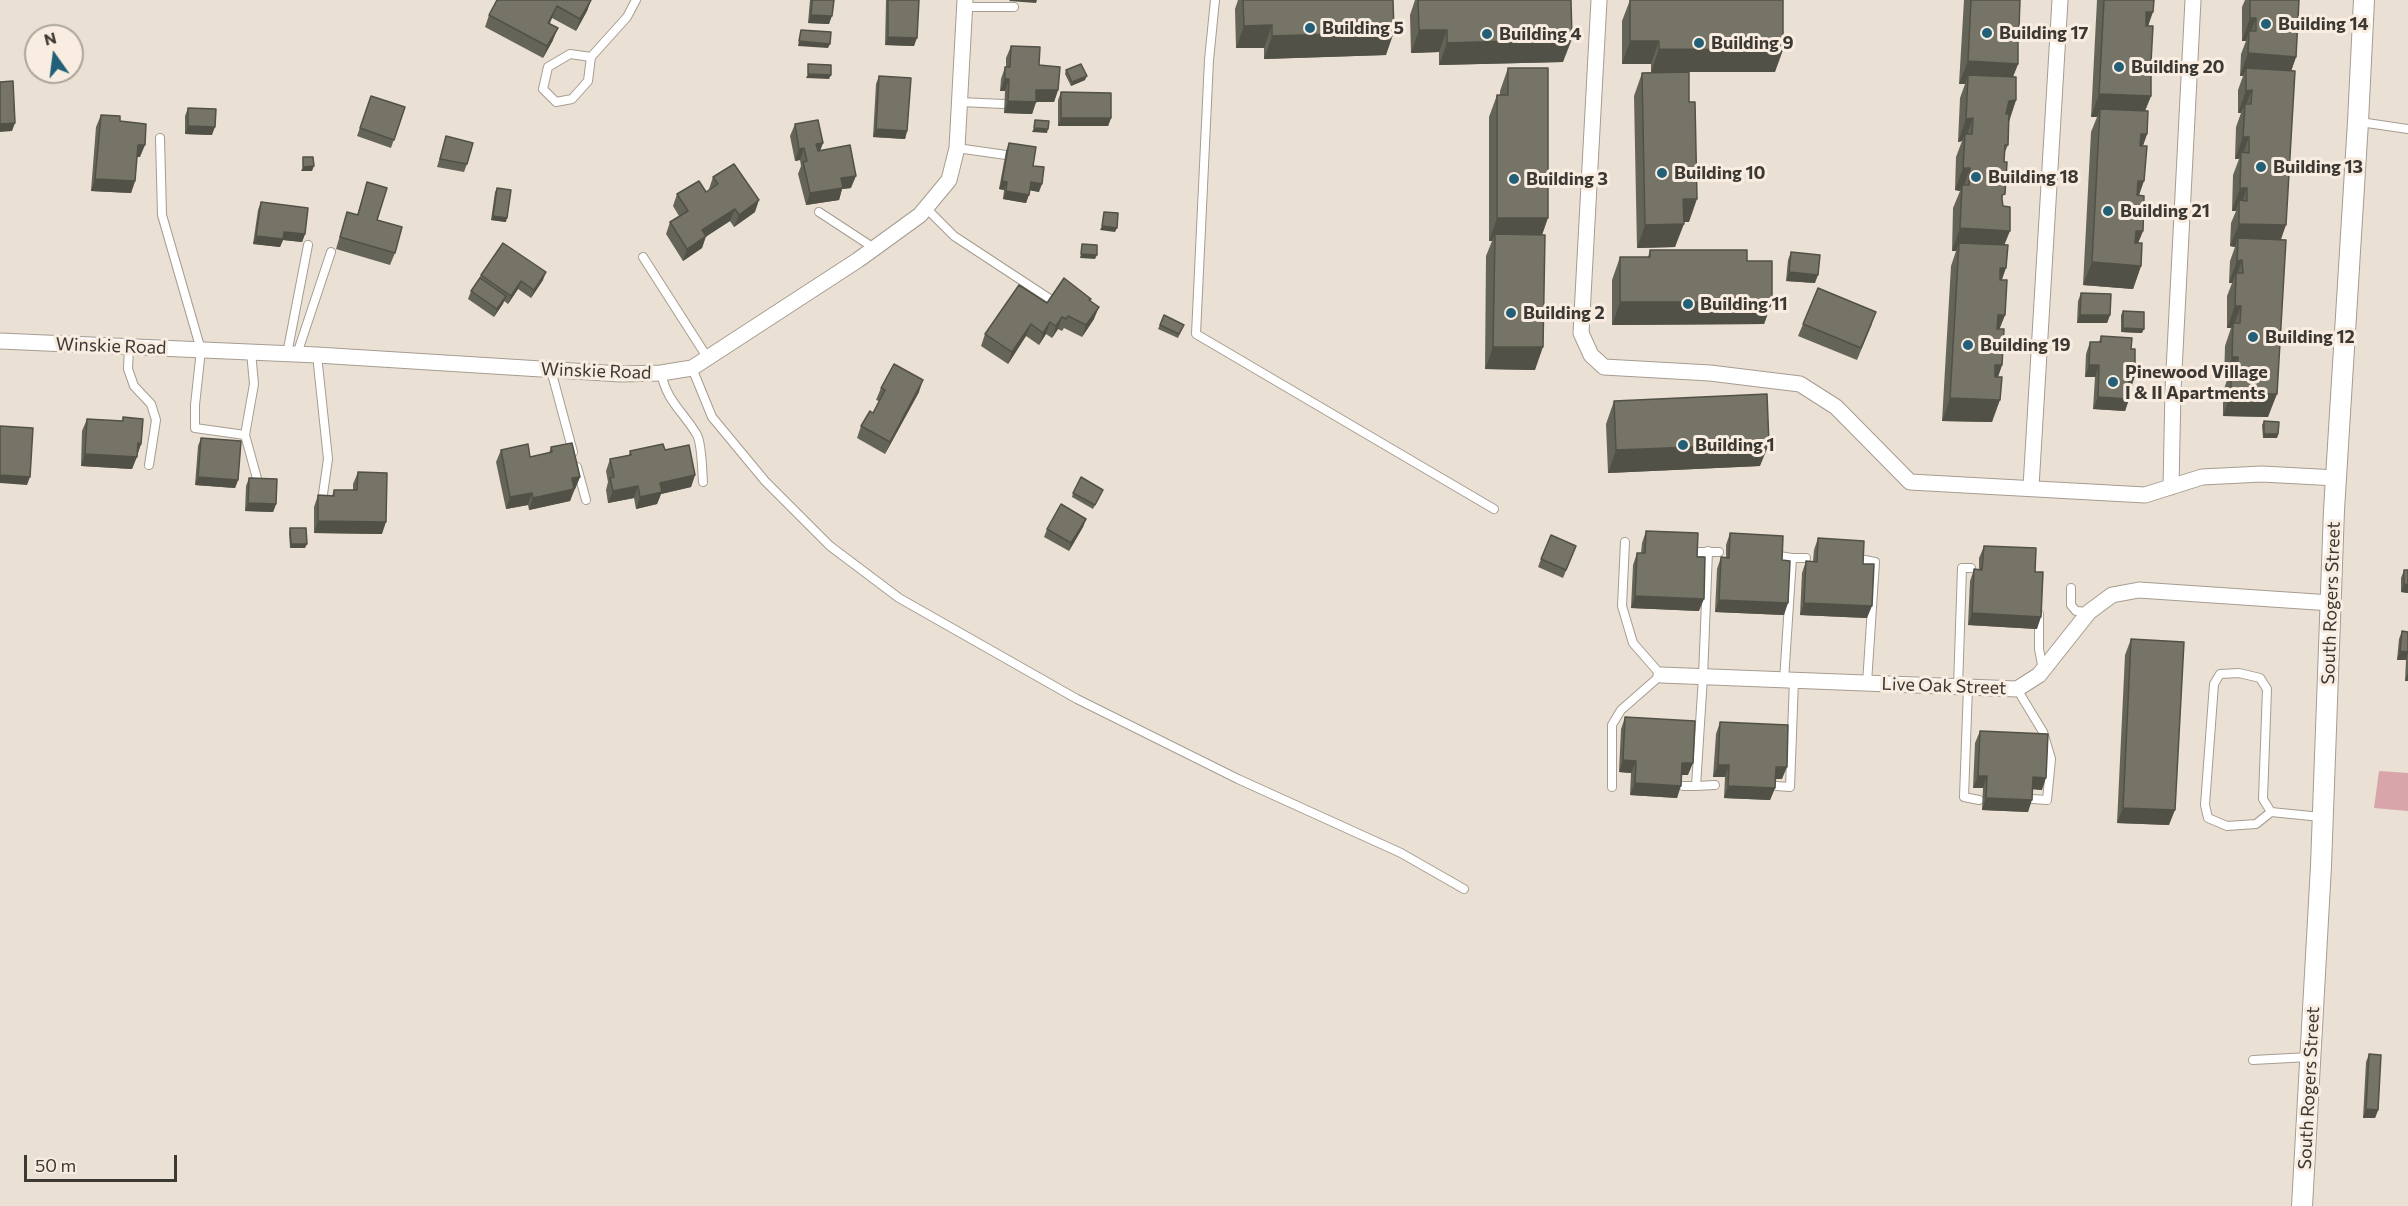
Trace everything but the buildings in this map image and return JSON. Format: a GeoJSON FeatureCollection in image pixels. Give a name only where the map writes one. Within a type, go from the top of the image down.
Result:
{"type":"FeatureCollection","features":[{"type":"Feature","properties":{"kind":"street"},"geometry":{"type":"LineString","coordinates":[[1599,0],[1581,333],[1591,355],[1604,366],[1710,373],[1800,384],[1836,406],[1910,482],[2145,495],[2202,477],[2252,474],[2337,478]]}},
{"type":"Feature","properties":{"kind":"street"},"geometry":{"type":"LineString","coordinates":[[2031,487],[2060,0]]}},
{"type":"Feature","properties":{"kind":"street"},"geometry":{"type":"LineString","coordinates":[[2171,487],[2173,390],[2193,0]]}},
{"type":"Feature","properties":{"kind":"street","name":"South Rogers Street"},"geometry":{"type":"LineString","coordinates":[[2302,1206],[2323,818],[2337,478],[2364,0]]}},
{"type":"Feature","properties":{"kind":"street","name":"Winskie Road"},"geometry":{"type":"LineString","coordinates":[[0,341],[317,355],[621,374],[661,373],[692,368],[920,215],[949,180],[957,148],[965,3]]}},
{"type":"Feature","properties":{"kind":"street","name":"Live Oak Street"},"geometry":{"type":"LineString","coordinates":[[1661,675],[2017,689],[2043,670],[2089,612],[2112,595],[2139,590],[2331,603]]}},
{"type":"Feature","properties":{"kind":"lane"},"geometry":{"type":"LineString","coordinates":[[591,57],[570,54],[548,67],[543,89],[556,102],[572,99],[588,81],[591,57],[627,17],[636,0]]}},
{"type":"Feature","properties":{"kind":"lane"},"geometry":{"type":"LineString","coordinates":[[1215,0],[1209,60],[1196,334],[1494,509]]}},
{"type":"Feature","properties":{"kind":"lane"},"geometry":{"type":"LineString","coordinates":[[965,3],[1014,7]]}},
{"type":"Feature","properties":{"kind":"lane"},"geometry":{"type":"LineString","coordinates":[[960,102],[1004,104]]}},
{"type":"Feature","properties":{"kind":"lane"},"geometry":{"type":"LineString","coordinates":[[2358,122],[2408,129]]}},
{"type":"Feature","properties":{"kind":"lane"},"geometry":{"type":"LineString","coordinates":[[160,138],[162,215],[201,350],[195,428],[245,435]]}},
{"type":"Feature","properties":{"kind":"lane"},"geometry":{"type":"LineString","coordinates":[[957,148],[1006,155]]}},
{"type":"Feature","properties":{"kind":"lane"},"geometry":{"type":"LineString","coordinates":[[926,208],[954,236],[1053,301]]}},
{"type":"Feature","properties":{"kind":"lane"},"geometry":{"type":"LineString","coordinates":[[819,212],[874,248]]}},
{"type":"Feature","properties":{"kind":"lane"},"geometry":{"type":"LineString","coordinates":[[292,354],[308,245]]}},
{"type":"Feature","properties":{"kind":"lane"},"geometry":{"type":"LineString","coordinates":[[292,354],[331,252]]}},
{"type":"Feature","properties":{"kind":"lane"},"geometry":{"type":"LineString","coordinates":[[643,257],[707,357]]}},
{"type":"Feature","properties":{"kind":"lane"},"geometry":{"type":"LineString","coordinates":[[129,347],[128,369],[134,386],[151,405],[156,420],[149,465]]}},
{"type":"Feature","properties":{"kind":"lane"},"geometry":{"type":"LineString","coordinates":[[251,352],[254,384],[245,435],[258,482]]}},
{"type":"Feature","properties":{"kind":"lane"},"geometry":{"type":"LineString","coordinates":[[317,355],[328,459],[322,501]]}},
{"type":"Feature","properties":{"kind":"lane"},"geometry":{"type":"LineString","coordinates":[[692,368],[712,417],[765,481],[830,546],[899,598],[1077,699],[1238,779],[1401,853],[1464,889]]}},
{"type":"Feature","properties":{"kind":"lane"},"geometry":{"type":"LineString","coordinates":[[551,370],[586,500]]}},
{"type":"Feature","properties":{"kind":"lane"},"geometry":{"type":"LineString","coordinates":[[661,373],[664,388],[672,402],[699,437],[703,482]]}},
{"type":"Feature","properties":{"kind":"lane"},"geometry":{"type":"LineString","coordinates":[[1612,788],[1612,725],[1621,710],[1661,675],[1633,643],[1622,606],[1624,542]]}},
{"type":"Feature","properties":{"kind":"lane"},"geometry":{"type":"LineString","coordinates":[[1696,786],[1704,677],[1708,551]]}},
{"type":"Feature","properties":{"kind":"lane"},"geometry":{"type":"LineString","coordinates":[[1696,552],[1719,552]]}},
{"type":"Feature","properties":{"kind":"lane"},"geometry":{"type":"LineString","coordinates":[[1779,556],[1806,558]]}},
{"type":"Feature","properties":{"kind":"lane"},"geometry":{"type":"LineString","coordinates":[[1776,786],[1790,787],[1789,680],[1792,558]]}},
{"type":"Feature","properties":{"kind":"lane"},"geometry":{"type":"LineString","coordinates":[[1865,560],[1875,562],[1867,683]]}},
{"type":"Feature","properties":{"kind":"lane"},"geometry":{"type":"LineString","coordinates":[[1971,568],[1962,568],[1964,797],[1979,800]]}},
{"type":"Feature","properties":{"kind":"lane"},"geometry":{"type":"LineString","coordinates":[[2071,588],[2071,605],[2076,611],[2089,612]]}},
{"type":"Feature","properties":{"kind":"lane"},"geometry":{"type":"LineString","coordinates":[[2039,606],[2039,649],[2043,670]]}},
{"type":"Feature","properties":{"kind":"lane"},"geometry":{"type":"LineString","coordinates":[[2271,812],[2263,799],[2267,688],[2260,678],[2239,673],[2220,674],[2214,684],[2205,805],[2208,818],[2228,826],[2256,824],[2271,812],[2323,818]]}},
{"type":"Feature","properties":{"kind":"lane"},"geometry":{"type":"LineString","coordinates":[[2017,689],[2043,732],[2051,759],[2047,800],[2032,799]]}},
{"type":"Feature","properties":{"kind":"lane"},"geometry":{"type":"LineString","coordinates":[[1683,786],[1715,785]]}},
{"type":"Feature","properties":{"kind":"lane"},"geometry":{"type":"LineString","coordinates":[[2253,1060],[2311,1057]]}},
{"type":"Feature","properties":{"kind":"shaded area"},"geometry":{"type":"Polygon","coordinates":[[[2379,771],[2408,773],[2408,811],[2374,808],[2379,771]]]}},
{"type":"Feature","properties":{"kind":"place","name":"Building 14"},"geometry":{"type":"Point","coordinates":[2266,24]}},
{"type":"Feature","properties":{"kind":"place","name":"Building 5"},"geometry":{"type":"Point","coordinates":[1310,28]}},
{"type":"Feature","properties":{"kind":"place","name":"Building 17"},"geometry":{"type":"Point","coordinates":[1987,33]}},
{"type":"Feature","properties":{"kind":"place","name":"Building 4"},"geometry":{"type":"Point","coordinates":[1487,34]}},
{"type":"Feature","properties":{"kind":"place","name":"Building 9"},"geometry":{"type":"Point","coordinates":[1699,43]}},
{"type":"Feature","properties":{"kind":"place","name":"Building 20"},"geometry":{"type":"Point","coordinates":[2119,67]}},
{"type":"Feature","properties":{"kind":"place","name":"Building 13"},"geometry":{"type":"Point","coordinates":[2261,167]}},
{"type":"Feature","properties":{"kind":"place","name":"Building 10"},"geometry":{"type":"Point","coordinates":[1662,173]}},
{"type":"Feature","properties":{"kind":"place","name":"Building 18"},"geometry":{"type":"Point","coordinates":[1976,177]}},
{"type":"Feature","properties":{"kind":"place","name":"Building 3"},"geometry":{"type":"Point","coordinates":[1514,179]}},
{"type":"Feature","properties":{"kind":"place","name":"Building 21"},"geometry":{"type":"Point","coordinates":[2108,211]}},
{"type":"Feature","properties":{"kind":"place","name":"Building 11"},"geometry":{"type":"Point","coordinates":[1688,304]}},
{"type":"Feature","properties":{"kind":"place","name":"Building 2"},"geometry":{"type":"Point","coordinates":[1511,313]}},
{"type":"Feature","properties":{"kind":"place","name":"Building 12"},"geometry":{"type":"Point","coordinates":[2253,337]}},
{"type":"Feature","properties":{"kind":"place","name":"Building 19"},"geometry":{"type":"Point","coordinates":[1968,345]}},
{"type":"Feature","properties":{"kind":"place","name":"Pinewood Village I & II Apartments"},"geometry":{"type":"Point","coordinates":[2113,382]}},
{"type":"Feature","properties":{"kind":"place","name":"Building 1"},"geometry":{"type":"Point","coordinates":[1683,445]}}]}
